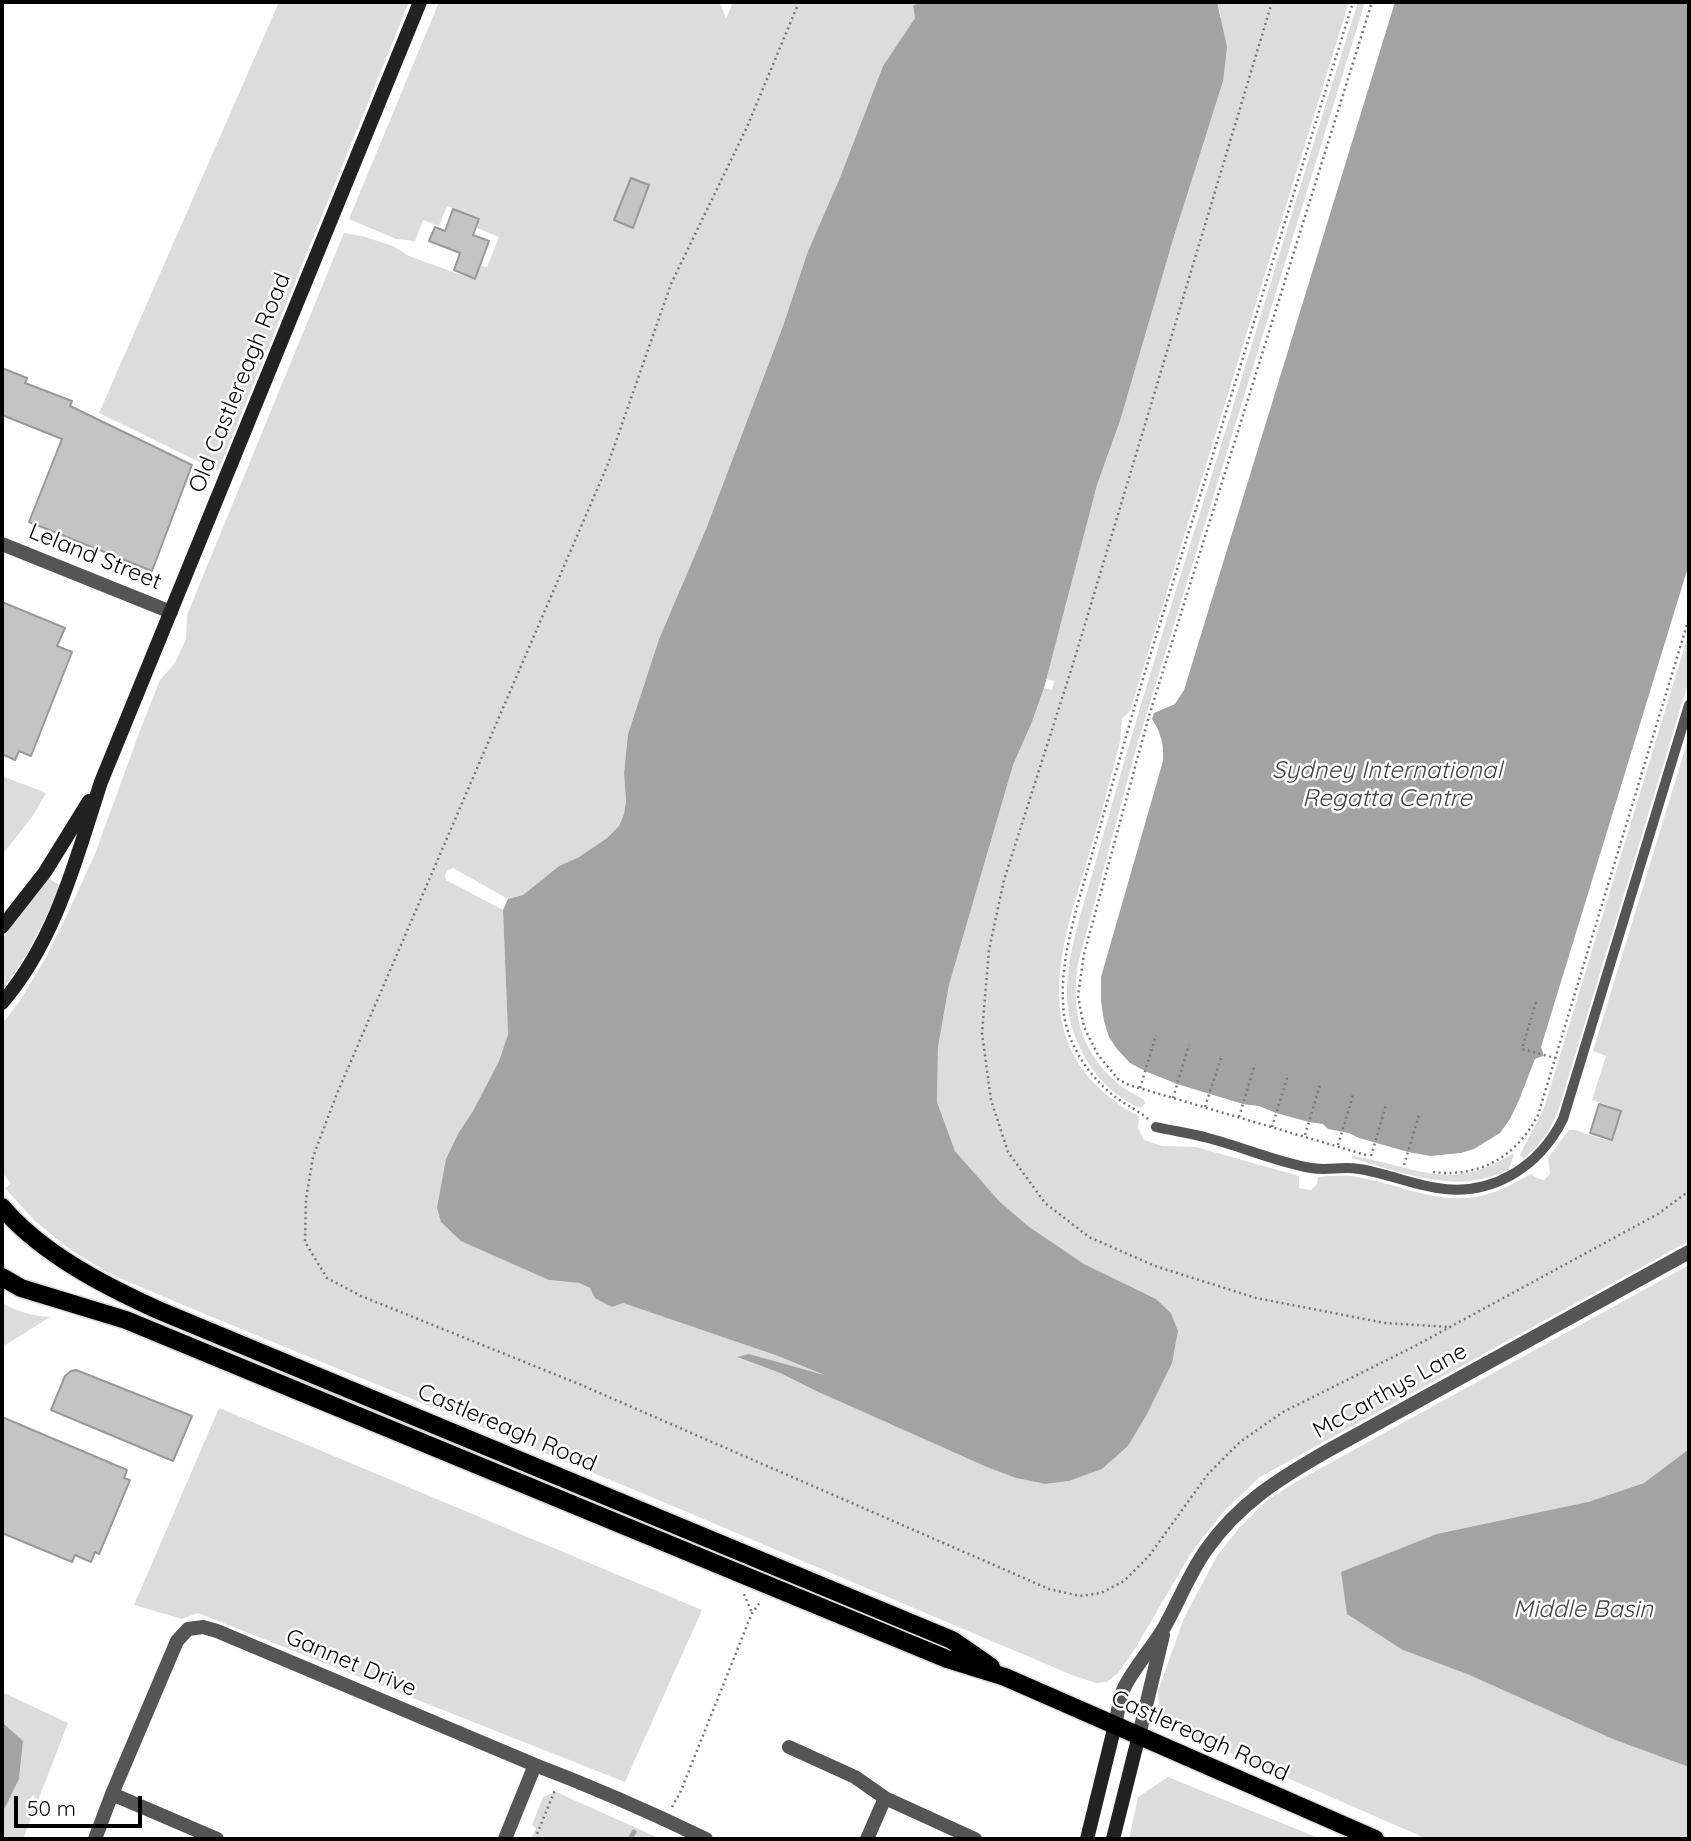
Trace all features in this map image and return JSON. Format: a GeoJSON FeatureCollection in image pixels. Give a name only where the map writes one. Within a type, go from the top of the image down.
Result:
{"type":"FeatureCollection","features":[{"type":"Feature","properties":{"kind":"main road","name":"Castlereagh Road"},"geometry":{"type":"LineString","coordinates":[[2,1207],[34,1238],[111,1289],[952,1640],[1005,1677]]}},
{"type":"Feature","properties":{"kind":"main road","name":"Castlereagh Road"},"geometry":{"type":"LineString","coordinates":[[2,1276],[21,1288],[126,1320],[947,1659],[1005,1677],[1375,1839]]}},
{"type":"Feature","properties":{"kind":"street","name":"Old Castlereagh Road"},"geometry":{"type":"LineString","coordinates":[[2,1003],[31,964],[64,897],[101,782],[420,2]]}},
{"type":"Feature","properties":{"kind":"street","name":"Leland Street"},"geometry":{"type":"LineString","coordinates":[[2,544],[170,612]]}},
{"type":"Feature","properties":{"kind":"street","name":"Old Castlereagh Road"},"geometry":{"type":"LineString","coordinates":[[2,927],[46,872],[101,782]]}},
{"type":"Feature","properties":{"kind":"street","name":"McCarthys Lane"},"geometry":{"type":"LineString","coordinates":[[1115,1725],[1124,1689],[1165,1627],[1206,1549],[1255,1496],[1279,1478],[1689,1252]]}},
{"type":"Feature","properties":{"kind":"street","name":"Gannet Drive"},"geometry":{"type":"LineString","coordinates":[[95,1839],[177,1641],[188,1629],[203,1627],[568,1777],[706,1839]]}},
{"type":"Feature","properties":{"kind":"street","name":"McCarthys Lane"},"geometry":{"type":"LineString","coordinates":[[1139,1735],[1165,1627]]}},
{"type":"Feature","properties":{"kind":"street"},"geometry":{"type":"LineString","coordinates":[[1087,1839],[1115,1725]]}},
{"type":"Feature","properties":{"kind":"street"},"geometry":{"type":"LineString","coordinates":[[1113,1839],[1139,1735]]}},
{"type":"Feature","properties":{"kind":"street"},"geometry":{"type":"LineString","coordinates":[[789,1747],[855,1777],[885,1798],[975,1839]]}},
{"type":"Feature","properties":{"kind":"street"},"geometry":{"type":"LineString","coordinates":[[505,1839],[535,1765]]}},
{"type":"Feature","properties":{"kind":"street"},"geometry":{"type":"LineString","coordinates":[[112,1794],[217,1839]]}},
{"type":"Feature","properties":{"kind":"street"},"geometry":{"type":"LineString","coordinates":[[867,1839],[885,1798]]}},
{"type":"Feature","properties":{"kind":"lane"},"geometry":{"type":"LineString","coordinates":[[1156,1127],[1208,1138],[1310,1168],[1356,1168],[1455,1190],[1484,1186],[1502,1180],[1534,1160],[1546,1148],[1563,1119],[1689,705]]}},
{"type":"Feature","properties":{"kind":"path"},"geometry":{"type":"LineString","coordinates":[[799,2],[747,127],[671,284],[608,464],[336,1096],[313,1157],[306,1199],[305,1242],[327,1278],[361,1296],[604,1394],[1049,1589],[1080,1596],[1101,1593],[1124,1581],[1149,1556],[1208,1474],[1240,1441],[1283,1412],[1450,1327],[1658,1214],[1689,1191]]}},
{"type":"Feature","properties":{"kind":"path"},"geometry":{"type":"LineString","coordinates":[[1272,2],[1073,664],[1004,880],[989,950],[982,1033],[987,1073],[991,1100],[1008,1152],[1045,1203],[1089,1237],[1154,1266],[1256,1298],[1385,1323],[1450,1327]]}},
{"type":"Feature","properties":{"kind":"path"},"geometry":{"type":"LineString","coordinates":[[1156,1127],[1098,1081],[1076,1049],[1063,1007],[1069,942],[1130,722],[1353,2]]}},
{"type":"Feature","properties":{"kind":"path"},"geometry":{"type":"LineString","coordinates":[[1372,2],[1149,716],[1084,954],[1078,996],[1084,1027],[1098,1055],[1119,1080],[1140,1088],[1371,1156],[1386,1105]]}},
{"type":"Feature","properties":{"kind":"path"},"geometry":{"type":"LineString","coordinates":[[1430,1171],[1460,1172],[1479,1169],[1515,1147],[1538,1115],[1689,618]]}},
{"type":"Feature","properties":{"kind":"path"},"geometry":{"type":"LineString","coordinates":[[1536,1002],[1522,1049],[1555,1058]]}},
{"type":"Feature","properties":{"kind":"path"},"geometry":{"type":"LineString","coordinates":[[1140,1088],[1156,1035]]}},
{"type":"Feature","properties":{"kind":"path"},"geometry":{"type":"LineString","coordinates":[[1173,1098],[1188,1045]]}},
{"type":"Feature","properties":{"kind":"path"},"geometry":{"type":"LineString","coordinates":[[1205,1107],[1222,1055]]}},
{"type":"Feature","properties":{"kind":"path"},"geometry":{"type":"LineString","coordinates":[[1238,1117],[1255,1064]]}},
{"type":"Feature","properties":{"kind":"path"},"geometry":{"type":"LineString","coordinates":[[1272,1127],[1287,1075]]}},
{"type":"Feature","properties":{"kind":"path"},"geometry":{"type":"LineString","coordinates":[[1305,1137],[1320,1085]]}},
{"type":"Feature","properties":{"kind":"path"},"geometry":{"type":"LineString","coordinates":[[1338,1146],[1353,1095]]}},
{"type":"Feature","properties":{"kind":"path"},"geometry":{"type":"LineString","coordinates":[[1413,1168],[1404,1165],[1419,1115]]}},
{"type":"Feature","properties":{"kind":"path"},"geometry":{"type":"LineString","coordinates":[[665,1819],[680,1793],[752,1613],[771,1587]]}},
{"type":"Feature","properties":{"kind":"path"},"geometry":{"type":"LineString","coordinates":[[525,1792],[540,1793],[556,1788],[535,1839]]}},
{"type":"Feature","properties":{"kind":"shaded area"},"geometry":{"type":"Polygon","coordinates":[[[279,2],[409,2],[218,471],[99,413],[279,2]]]}},
{"type":"Feature","properties":{"kind":"shaded area"},"geometry":{"type":"Polygon","coordinates":[[[439,2],[720,2],[726,19],[733,2],[919,2],[913,6],[915,18],[883,66],[808,251],[783,326],[706,529],[659,639],[628,734],[624,773],[626,801],[619,826],[607,838],[579,857],[559,866],[523,895],[508,899],[453,868],[447,870],[445,875],[446,880],[503,910],[508,1034],[499,1061],[459,1132],[549,1280],[579,1283],[590,1288],[612,1307],[623,1303],[778,1356],[835,1380],[749,1354],[739,1358],[780,1373],[1016,1478],[1045,1484],[1069,1481],[1102,1469],[1128,1446],[1178,1331],[1171,1313],[1156,1299],[1084,1264],[1029,1228],[1000,1202],[955,1151],[937,1102],[938,1047],[949,985],[1013,765],[1044,688],[1052,690],[1054,681],[1046,679],[1097,485],[1120,421],[1175,233],[1221,16],[1217,2],[1349,2],[1130,711],[1122,719],[1120,742],[1068,926],[1062,958],[1059,990],[1062,1020],[1071,1050],[1089,1077],[1119,1104],[1139,1116],[1138,1128],[1144,1140],[1162,1146],[1196,1147],[1299,1176],[1299,1188],[1311,1190],[1317,1184],[1318,1177],[1348,1176],[1430,1195],[1460,1198],[1490,1194],[1531,1174],[1544,1180],[1550,1174],[1548,1158],[1569,1130],[1605,1140],[1612,1139],[1621,1112],[1592,1100],[1606,1056],[1593,1051],[1689,736],[1689,1241],[1260,1477],[1224,1511],[1191,1553],[1136,1647],[1117,1674],[1107,1682],[1096,1683],[1072,1675],[642,1493],[110,1274],[68,1248],[35,1221],[5,1188],[11,1184],[2,1172],[2,1024],[20,1001],[46,957],[95,854],[160,680],[175,663],[186,639],[187,615],[344,233],[393,246],[409,256],[475,280],[481,266],[487,267],[499,237],[477,228],[480,218],[447,206],[439,226],[423,220],[415,241],[396,239],[349,219],[439,2]]]}},
{"type":"Feature","properties":{"kind":"shaded area"},"geometry":{"type":"Polygon","coordinates":[[[1358,2],[1365,2],[1137,745],[1078,964],[1077,1013],[1086,1043],[1104,1070],[1117,1083],[1144,1100],[1141,1108],[1111,1090],[1088,1063],[1080,1047],[1073,1030],[1067,996],[1072,947],[1153,664],[1358,2]]]}},
{"type":"Feature","properties":{"kind":"shaded area"},"geometry":{"type":"Polygon","coordinates":[[[1689,632],[1689,680],[1559,1108],[1545,1136],[1524,1159],[1520,1155],[1544,1108],[1689,632]]]}},
{"type":"Feature","properties":{"kind":"shaded area"},"geometry":{"type":"Polygon","coordinates":[[[2,776],[46,793],[32,817],[2,855],[2,776]]]}},
{"type":"Feature","properties":{"kind":"shaded area"},"geometry":{"type":"Polygon","coordinates":[[[48,878],[61,886],[29,951],[2,991],[2,939],[48,878]]]}},
{"type":"Feature","properties":{"kind":"shaded area"},"geometry":{"type":"Polygon","coordinates":[[[1512,1154],[1509,1169],[1490,1177],[1450,1182],[1410,1175],[1351,1158],[1353,1156],[1434,1174],[1452,1175],[1490,1166],[1512,1154]]]}},
{"type":"Feature","properties":{"kind":"shaded area"},"geometry":{"type":"Polygon","coordinates":[[[1689,1265],[1689,1449],[1644,1483],[1588,1502],[1403,1650],[1467,1674],[1615,1740],[1689,1767],[1689,1839],[1427,1839],[1194,1737],[1159,1707],[1158,1691],[1184,1618],[1217,1556],[1239,1528],[1265,1502],[1294,1483],[1689,1265]]]}},
{"type":"Feature","properties":{"kind":"shaded area"},"geometry":{"type":"Polygon","coordinates":[[[2,1303],[25,1313],[50,1317],[2,1347],[2,1303]]]}},
{"type":"Feature","properties":{"kind":"shaded area"},"geometry":{"type":"Polygon","coordinates":[[[219,1408],[702,1610],[625,1782],[198,1613],[182,1619],[134,1605],[219,1408]]]}},
{"type":"Feature","properties":{"kind":"shaded area"},"geometry":{"type":"Polygon","coordinates":[[[2,1692],[68,1723],[23,1839],[2,1839],[2,1814],[19,1779],[23,1741],[2,1722],[2,1692]]]}},
{"type":"Feature","properties":{"kind":"shaded area"},"geometry":{"type":"Polygon","coordinates":[[[1168,1777],[1321,1839],[1129,1839],[1138,1797],[1168,1777]]]}},
{"type":"Feature","properties":{"kind":"shaded area"},"geometry":{"type":"Polygon","coordinates":[[[556,1792],[661,1839],[531,1839],[536,1828],[532,1825],[543,1797],[556,1792]]]}},
{"type":"Feature","properties":{"kind":"water"},"geometry":{"type":"Polygon","coordinates":[[[919,2],[1217,2],[1227,47],[1223,81],[1120,421],[1097,485],[1044,688],[1013,765],[949,985],[938,1047],[937,1102],[955,1151],[1000,1202],[1029,1227],[1084,1264],[1156,1299],[1171,1313],[1178,1331],[1172,1363],[1128,1446],[1102,1469],[1069,1481],[1045,1484],[1016,1478],[989,1468],[780,1373],[737,1357],[749,1354],[824,1375],[778,1356],[623,1303],[612,1307],[595,1298],[590,1288],[579,1283],[549,1280],[461,1241],[441,1222],[437,1208],[446,1159],[499,1061],[508,1034],[503,910],[508,899],[523,895],[559,866],[579,857],[607,838],[619,826],[626,801],[624,773],[628,734],[659,639],[706,529],[783,326],[808,251],[883,66],[915,18],[913,6],[919,2]]]}},
{"type":"Feature","properties":{"kind":"water","name":"Sydney International Regatta Centre"},"geometry":{"type":"Polygon","coordinates":[[[1395,2],[1689,2],[1689,564],[1541,1047],[1543,1056],[1535,1059],[1519,1100],[1500,1133],[1474,1149],[1430,1156],[1328,1129],[1323,1124],[1276,1113],[1259,1106],[1243,1104],[1177,1084],[1145,1071],[1130,1063],[1109,1037],[1101,1001],[1101,977],[1163,761],[1161,739],[1152,719],[1154,713],[1175,704],[1184,690],[1395,2]]]}},
{"type":"Feature","properties":{"kind":"water","name":"Middle Basin"},"geometry":{"type":"Polygon","coordinates":[[[1689,1449],[1689,1767],[1615,1740],[1467,1674],[1403,1650],[1347,1614],[1341,1572],[1437,1534],[1588,1502],[1644,1483],[1689,1449]]]}},
{"type":"Feature","properties":{"kind":"water"},"geometry":{"type":"Polygon","coordinates":[[[2,1722],[23,1741],[19,1779],[2,1814],[2,1722]]]}},
{"type":"Feature","properties":{"kind":"building"},"geometry":{"type":"Polygon","coordinates":[[[631,178],[649,185],[633,228],[614,220],[631,178]]]}},
{"type":"Feature","properties":{"kind":"building"},"geometry":{"type":"Polygon","coordinates":[[[453,209],[479,219],[473,235],[489,241],[475,279],[454,270],[460,253],[429,241],[435,227],[445,231],[453,209]]]}},
{"type":"Feature","properties":{"kind":"building"},"geometry":{"type":"Polygon","coordinates":[[[2,368],[27,378],[25,383],[72,401],[70,406],[192,465],[152,571],[29,522],[62,439],[2,415],[2,368]]]}},
{"type":"Feature","properties":{"kind":"building"},"geometry":{"type":"Polygon","coordinates":[[[2,602],[65,628],[57,646],[72,652],[31,756],[19,751],[15,760],[2,754],[2,602]]]}},
{"type":"Feature","properties":{"kind":"building"},"geometry":{"type":"Polygon","coordinates":[[[1599,1104],[1621,1111],[1612,1140],[1590,1133],[1599,1104]]]}},
{"type":"Feature","properties":{"kind":"building"},"geometry":{"type":"Polygon","coordinates":[[[76,1370],[192,1416],[173,1461],[51,1410],[65,1376],[76,1370]]]}},
{"type":"Feature","properties":{"kind":"building"},"geometry":{"type":"Polygon","coordinates":[[[2,1417],[127,1470],[124,1478],[130,1480],[99,1554],[95,1552],[91,1562],[75,1555],[72,1562],[2,1533],[2,1417]]]}},
{"type":"Feature","properties":{"kind":"waterway"},"geometry":{"type":"LineString","coordinates":[[630,1839],[634,1832]]}}]}
